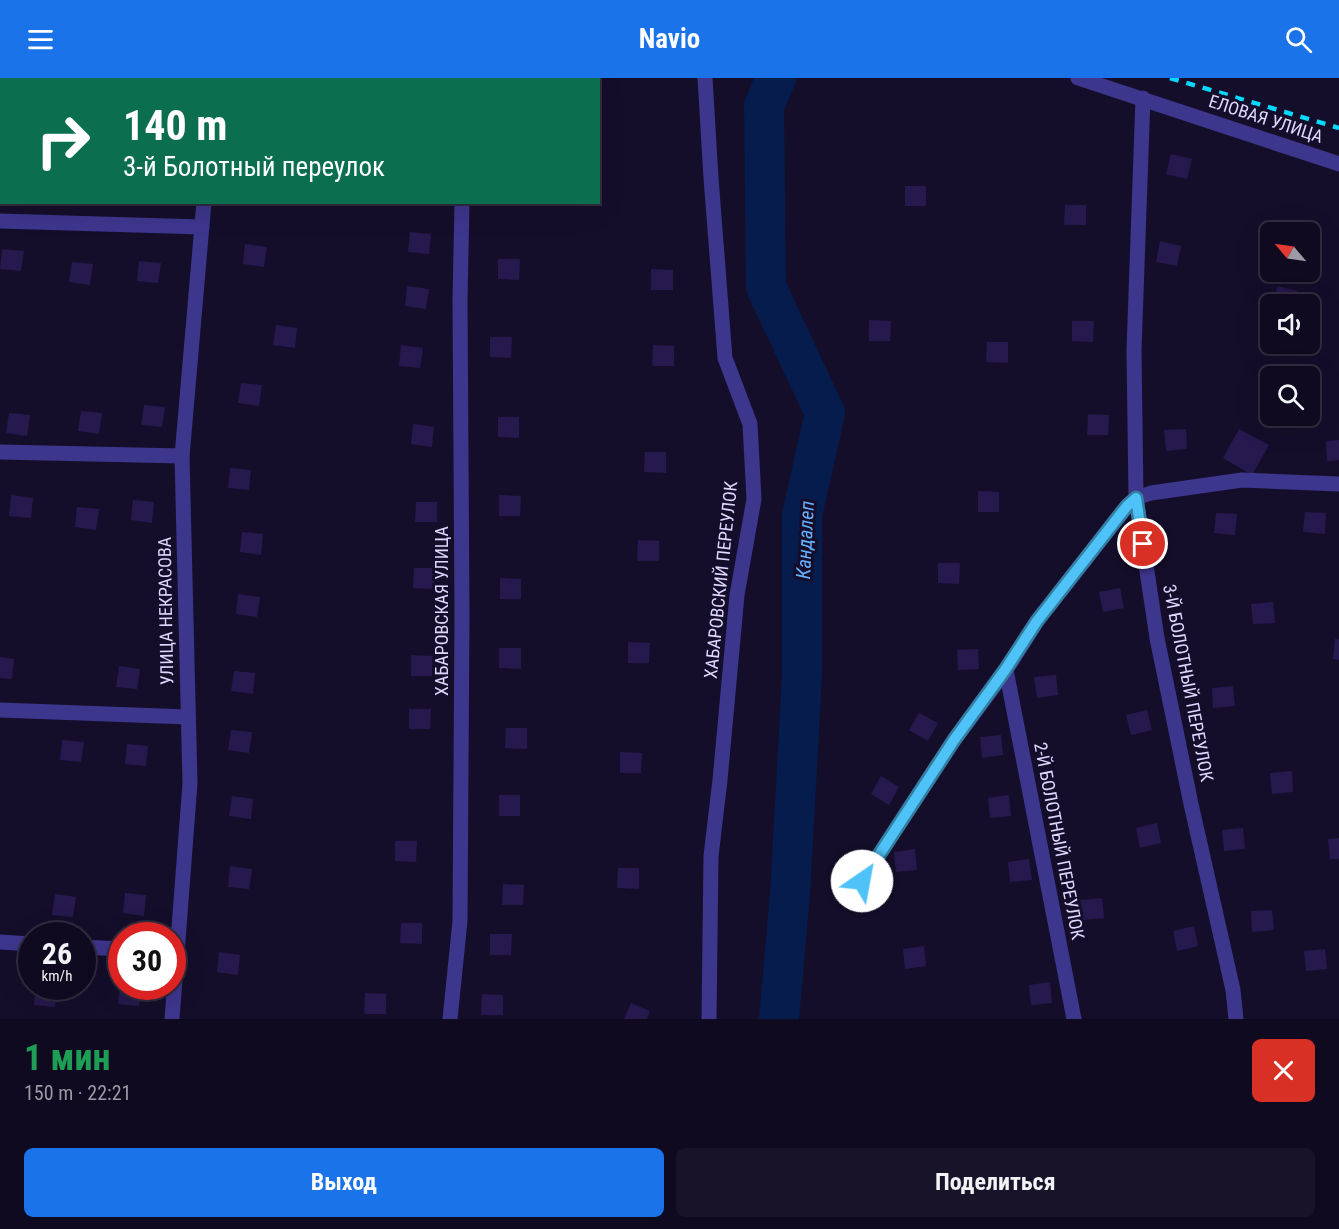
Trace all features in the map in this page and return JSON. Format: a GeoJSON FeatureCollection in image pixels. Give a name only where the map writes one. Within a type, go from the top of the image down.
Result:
{"type":"FeatureCollection","features":[{"type":"Feature","properties":{"kind":"street","name":"ХАБАРОВСКИЙ ПЕРЕУЛОК"},"geometry":{"type":"LineString","coordinates":[[705,78],[725,358],[750,424],[754,499],[736,595],[711,856],[709,1019]]}},
{"type":"Feature","properties":{"kind":"street","name":"ЕЛОВАЯ УЛИЦА"},"geometry":{"type":"LineString","coordinates":[[1078,78],[1339,164]]}},
{"type":"Feature","properties":{"kind":"street","name":"3-Й БОЛОТНЫЙ ПЕРЕУЛОК"},"geometry":{"type":"LineString","coordinates":[[1143,98],[1134,350],[1136,498],[1157,638],[1233,990],[1236,1019]]}},
{"type":"Feature","properties":{"kind":"street","name":"УЛИЦА НЕКРАСОВА"},"geometry":{"type":"LineString","coordinates":[[178,922],[190,783],[182,456],[204,204]]}},
{"type":"Feature","properties":{"kind":"street","name":"ХАБАРОВСКАЯ УЛИЦА"},"geometry":{"type":"LineString","coordinates":[[450,1019],[460,921],[462,204]]}},
{"type":"Feature","properties":{"kind":"street"},"geometry":{"type":"LineString","coordinates":[[0,221],[202,227]]}},
{"type":"Feature","properties":{"kind":"street"},"geometry":{"type":"LineString","coordinates":[[0,452],[182,456]]}},
{"type":"Feature","properties":{"kind":"street"},"geometry":{"type":"LineString","coordinates":[[862,881],[954,740],[1037,621],[1127,506],[1136,498],[1151,493],[1242,480],[1339,484]]}},
{"type":"Feature","properties":{"kind":"street","name":"2-Й БОЛОТНЫЙ ПЕРЕУЛОК"},"geometry":{"type":"LineString","coordinates":[[1005,670],[1074,1019]]}},
{"type":"Feature","properties":{"kind":"street"},"geometry":{"type":"LineString","coordinates":[[0,710],[188,717]]}},
{"type":"Feature","properties":{"kind":"street"},"geometry":{"type":"LineString","coordinates":[[0,942],[18,943]]}},
{"type":"Feature","properties":{"kind":"street","name":"УЛИЦА НЕКРАСОВА"},"geometry":{"type":"LineString","coordinates":[[172,1019],[173,1000]]}},
{"type":"Feature","properties":{"kind":"building"},"geometry":{"type":"Polygon","coordinates":[[[1171,154],[1192,159],[1187,179],[1166,174],[1171,154]]]}},
{"type":"Feature","properties":{"kind":"building"},"geometry":{"type":"Polygon","coordinates":[[[905,186],[926,186],[926,206],[905,206],[905,186]]]}},
{"type":"Feature","properties":{"kind":"building"},"geometry":{"type":"Polygon","coordinates":[[[1065,205],[1086,205],[1086,225],[1064,225],[1065,205]]]}},
{"type":"Feature","properties":{"kind":"building"},"geometry":{"type":"Polygon","coordinates":[[[410,232],[431,234],[429,254],[408,252],[410,232]]]}},
{"type":"Feature","properties":{"kind":"building"},"geometry":{"type":"Polygon","coordinates":[[[1160,241],[1181,246],[1177,266],[1156,262],[1160,241]]]}},
{"type":"Feature","properties":{"kind":"building"},"geometry":{"type":"Polygon","coordinates":[[[245,244],[267,247],[264,267],[243,264],[245,244]]]}},
{"type":"Feature","properties":{"kind":"building"},"geometry":{"type":"Polygon","coordinates":[[[2,249],[24,251],[21,271],[0,269],[2,249]]]}},
{"type":"Feature","properties":{"kind":"building"},"geometry":{"type":"Polygon","coordinates":[[[498,259],[520,259],[519,280],[498,279],[498,259]]]}},
{"type":"Feature","properties":{"kind":"building"},"geometry":{"type":"Polygon","coordinates":[[[139,261],[161,263],[158,283],[137,281],[139,261]]]}},
{"type":"Feature","properties":{"kind":"building"},"geometry":{"type":"Polygon","coordinates":[[[72,262],[93,264],[90,285],[69,282],[72,262]]]}},
{"type":"Feature","properties":{"kind":"building"},"geometry":{"type":"Polygon","coordinates":[[[651,269],[673,270],[673,290],[651,290],[651,269]]]}},
{"type":"Feature","properties":{"kind":"building"},"geometry":{"type":"Polygon","coordinates":[[[407,286],[429,289],[426,309],[405,306],[407,286]]]}},
{"type":"Feature","properties":{"kind":"building"},"geometry":{"type":"Polygon","coordinates":[[[1277,286],[1298,291],[1297,294],[1276,294],[1277,286]]]}},
{"type":"Feature","properties":{"kind":"building"},"geometry":{"type":"Polygon","coordinates":[[[869,320],[891,321],[890,341],[869,341],[869,320]]]}},
{"type":"Feature","properties":{"kind":"building"},"geometry":{"type":"Polygon","coordinates":[[[1072,321],[1094,321],[1093,342],[1072,341],[1072,321]]]}},
{"type":"Feature","properties":{"kind":"building"},"geometry":{"type":"Polygon","coordinates":[[[276,325],[297,328],[295,348],[273,345],[276,325]]]}},
{"type":"Feature","properties":{"kind":"building"},"geometry":{"type":"Polygon","coordinates":[[[490,337],[512,337],[511,358],[490,357],[490,337]]]}},
{"type":"Feature","properties":{"kind":"building"},"geometry":{"type":"Polygon","coordinates":[[[987,342],[1008,342],[1008,363],[986,362],[987,342]]]}},
{"type":"Feature","properties":{"kind":"building"},"geometry":{"type":"Polygon","coordinates":[[[401,345],[423,348],[420,368],[399,366],[401,345]]]}},
{"type":"Feature","properties":{"kind":"building"},"geometry":{"type":"Polygon","coordinates":[[[653,345],[674,346],[674,366],[652,366],[653,345]]]}},
{"type":"Feature","properties":{"kind":"building"},"geometry":{"type":"Polygon","coordinates":[[[241,383],[262,385],[259,406],[238,403],[241,383]]]}},
{"type":"Feature","properties":{"kind":"building"},"geometry":{"type":"Polygon","coordinates":[[[144,405],[165,407],[162,427],[141,425],[144,405]]]}},
{"type":"Feature","properties":{"kind":"building"},"geometry":{"type":"Polygon","coordinates":[[[81,411],[102,413],[99,434],[78,431],[81,411]]]}},
{"type":"Feature","properties":{"kind":"building"},"geometry":{"type":"Polygon","coordinates":[[[9,413],[30,415],[27,436],[6,433],[9,413]]]}},
{"type":"Feature","properties":{"kind":"building"},"geometry":{"type":"Polygon","coordinates":[[[1088,414],[1109,415],[1108,435],[1087,435],[1088,414]]]}},
{"type":"Feature","properties":{"kind":"building"},"geometry":{"type":"Polygon","coordinates":[[[498,417],[519,417],[519,438],[498,437],[498,417]]]}},
{"type":"Feature","properties":{"kind":"building"},"geometry":{"type":"Polygon","coordinates":[[[413,424],[434,427],[432,447],[411,444],[413,424]]]}},
{"type":"Feature","properties":{"kind":"building"},"geometry":{"type":"Polygon","coordinates":[[[1186,429],[1187,449],[1166,451],[1164,430],[1186,429]]]}},
{"type":"Feature","properties":{"kind":"building"},"geometry":{"type":"Polygon","coordinates":[[[1239,429],[1269,445],[1252,475],[1223,458],[1239,429]]]}},
{"type":"Feature","properties":{"kind":"building"},"geometry":{"type":"Polygon","coordinates":[[[1339,440],[1339,460],[1327,461],[1326,441],[1339,440]]]}},
{"type":"Feature","properties":{"kind":"building"},"geometry":{"type":"Polygon","coordinates":[[[645,452],[666,452],[666,473],[644,472],[645,452]]]}},
{"type":"Feature","properties":{"kind":"building"},"geometry":{"type":"Polygon","coordinates":[[[230,468],[251,470],[249,490],[228,488],[230,468]]]}},
{"type":"Feature","properties":{"kind":"building"},"geometry":{"type":"Polygon","coordinates":[[[978,491],[999,492],[999,512],[978,512],[978,491]]]}},
{"type":"Feature","properties":{"kind":"building"},"geometry":{"type":"Polygon","coordinates":[[[11,495],[33,498],[31,518],[9,516],[11,495]]]}},
{"type":"Feature","properties":{"kind":"building"},"geometry":{"type":"Polygon","coordinates":[[[499,495],[521,496],[520,516],[499,516],[499,495]]]}},
{"type":"Feature","properties":{"kind":"building"},"geometry":{"type":"Polygon","coordinates":[[[133,500],[154,502],[152,523],[131,520],[133,500]]]}},
{"type":"Feature","properties":{"kind":"building"},"geometry":{"type":"Polygon","coordinates":[[[416,502],[437,502],[437,522],[415,522],[416,502]]]}},
{"type":"Feature","properties":{"kind":"building"},"geometry":{"type":"Polygon","coordinates":[[[77,507],[99,509],[96,530],[75,527],[77,507]]]}},
{"type":"Feature","properties":{"kind":"building"},"geometry":{"type":"Polygon","coordinates":[[[1305,512],[1326,513],[1325,534],[1303,532],[1305,512]]]}},
{"type":"Feature","properties":{"kind":"building"},"geometry":{"type":"Polygon","coordinates":[[[1216,513],[1237,514],[1235,535],[1214,533],[1216,513]]]}},
{"type":"Feature","properties":{"kind":"building"},"geometry":{"type":"Polygon","coordinates":[[[242,532],[263,534],[261,555],[240,552],[242,532]]]}},
{"type":"Feature","properties":{"kind":"building"},"geometry":{"type":"Polygon","coordinates":[[[638,540],[659,541],[659,561],[637,561],[638,540]]]}},
{"type":"Feature","properties":{"kind":"building"},"geometry":{"type":"Polygon","coordinates":[[[938,563],[960,563],[959,584],[938,583],[938,563]]]}},
{"type":"Feature","properties":{"kind":"building"},"geometry":{"type":"Polygon","coordinates":[[[414,568],[435,568],[434,589],[413,588],[414,568]]]}},
{"type":"Feature","properties":{"kind":"building"},"geometry":{"type":"Polygon","coordinates":[[[500,578],[521,579],[521,599],[500,599],[500,578]]]}},
{"type":"Feature","properties":{"kind":"building"},"geometry":{"type":"Polygon","coordinates":[[[1120,588],[1124,608],[1103,612],[1099,592],[1120,588]]]}},
{"type":"Feature","properties":{"kind":"building"},"geometry":{"type":"Polygon","coordinates":[[[238,594],[260,597],[257,617],[236,614],[238,594]]]}},
{"type":"Feature","properties":{"kind":"building"},"geometry":{"type":"Polygon","coordinates":[[[1273,602],[1275,623],[1253,624],[1251,604],[1273,602]]]}},
{"type":"Feature","properties":{"kind":"building"},"geometry":{"type":"Polygon","coordinates":[[[1335,639],[1339,639],[1339,660],[1333,659],[1335,639]]]}},
{"type":"Feature","properties":{"kind":"building"},"geometry":{"type":"Polygon","coordinates":[[[628,642],[650,643],[649,663],[628,663],[628,642]]]}},
{"type":"Feature","properties":{"kind":"building"},"geometry":{"type":"Polygon","coordinates":[[[499,648],[521,648],[521,669],[499,668],[499,648]]]}},
{"type":"Feature","properties":{"kind":"building"},"geometry":{"type":"Polygon","coordinates":[[[978,649],[979,669],[958,670],[957,650],[978,649]]]}},
{"type":"Feature","properties":{"kind":"building"},"geometry":{"type":"Polygon","coordinates":[[[411,655],[433,656],[432,676],[411,676],[411,655]]]}},
{"type":"Feature","properties":{"kind":"building"},"geometry":{"type":"Polygon","coordinates":[[[0,657],[14,659],[12,679],[0,678],[0,657]]]}},
{"type":"Feature","properties":{"kind":"building"},"geometry":{"type":"Polygon","coordinates":[[[119,666],[140,669],[137,689],[116,687],[119,666]]]}},
{"type":"Feature","properties":{"kind":"building"},"geometry":{"type":"Polygon","coordinates":[[[234,671],[255,673],[253,694],[231,691],[234,671]]]}},
{"type":"Feature","properties":{"kind":"building"},"geometry":{"type":"Polygon","coordinates":[[[1056,675],[1058,695],[1037,698],[1034,677],[1056,675]]]}},
{"type":"Feature","properties":{"kind":"building"},"geometry":{"type":"Polygon","coordinates":[[[1233,686],[1235,706],[1213,708],[1212,688],[1233,686]]]}},
{"type":"Feature","properties":{"kind":"building"},"geometry":{"type":"Polygon","coordinates":[[[409,709],[431,709],[430,729],[409,729],[409,709]]]}},
{"type":"Feature","properties":{"kind":"building"},"geometry":{"type":"Polygon","coordinates":[[[1147,710],[1152,730],[1131,735],[1126,715],[1147,710]]]}},
{"type":"Feature","properties":{"kind":"building"},"geometry":{"type":"Polygon","coordinates":[[[919,713],[938,723],[928,741],[909,730],[919,713]]]}},
{"type":"Feature","properties":{"kind":"building"},"geometry":{"type":"Polygon","coordinates":[[[506,728],[527,728],[527,749],[505,748],[506,728]]]}},
{"type":"Feature","properties":{"kind":"building"},"geometry":{"type":"Polygon","coordinates":[[[231,730],[252,732],[249,753],[228,750],[231,730]]]}},
{"type":"Feature","properties":{"kind":"building"},"geometry":{"type":"Polygon","coordinates":[[[1001,735],[1003,755],[982,758],[980,737],[1001,735]]]}},
{"type":"Feature","properties":{"kind":"building"},"geometry":{"type":"Polygon","coordinates":[[[62,740],[84,742],[81,762],[60,760],[62,740]]]}},
{"type":"Feature","properties":{"kind":"building"},"geometry":{"type":"Polygon","coordinates":[[[127,744],[148,746],[146,766],[125,764],[127,744]]]}},
{"type":"Feature","properties":{"kind":"building"},"geometry":{"type":"Polygon","coordinates":[[[620,752],[642,753],[641,773],[620,773],[620,752]]]}},
{"type":"Feature","properties":{"kind":"building"},"geometry":{"type":"Polygon","coordinates":[[[1292,771],[1293,792],[1272,794],[1270,773],[1292,771]]]}},
{"type":"Feature","properties":{"kind":"building"},"geometry":{"type":"Polygon","coordinates":[[[881,776],[899,787],[889,805],[871,794],[881,776]]]}},
{"type":"Feature","properties":{"kind":"building"},"geometry":{"type":"Polygon","coordinates":[[[499,795],[520,795],[520,816],[499,816],[499,795]]]}},
{"type":"Feature","properties":{"kind":"building"},"geometry":{"type":"Polygon","coordinates":[[[1009,795],[1011,816],[990,818],[988,798],[1009,795]]]}},
{"type":"Feature","properties":{"kind":"building"},"geometry":{"type":"Polygon","coordinates":[[[232,796],[253,799],[251,819],[229,816],[232,796]]]}},
{"type":"Feature","properties":{"kind":"building"},"geometry":{"type":"Polygon","coordinates":[[[1157,823],[1161,843],[1140,848],[1136,828],[1157,823]]]}},
{"type":"Feature","properties":{"kind":"building"},"geometry":{"type":"Polygon","coordinates":[[[1243,828],[1245,849],[1224,851],[1222,830],[1243,828]]]}},
{"type":"Feature","properties":{"kind":"building"},"geometry":{"type":"Polygon","coordinates":[[[1339,838],[1339,859],[1330,859],[1328,839],[1339,838]]]}},
{"type":"Feature","properties":{"kind":"building"},"geometry":{"type":"Polygon","coordinates":[[[395,841],[417,841],[416,862],[395,861],[395,841]]]}},
{"type":"Feature","properties":{"kind":"building"},"geometry":{"type":"Polygon","coordinates":[[[915,849],[917,870],[896,872],[894,852],[915,849]]]}},
{"type":"Feature","properties":{"kind":"building"},"geometry":{"type":"Polygon","coordinates":[[[1029,859],[1032,880],[1010,882],[1008,862],[1029,859]]]}},
{"type":"Feature","properties":{"kind":"building"},"geometry":{"type":"Polygon","coordinates":[[[230,866],[252,869],[249,889],[228,887],[230,866]]]}},
{"type":"Feature","properties":{"kind":"building"},"geometry":{"type":"Polygon","coordinates":[[[618,868],[639,868],[639,889],[617,888],[618,868]]]}},
{"type":"Feature","properties":{"kind":"building"},"geometry":{"type":"Polygon","coordinates":[[[503,884],[524,885],[523,905],[502,905],[503,884]]]}},
{"type":"Feature","properties":{"kind":"building"},"geometry":{"type":"Polygon","coordinates":[[[125,893],[146,895],[144,916],[123,913],[125,893]]]}},
{"type":"Feature","properties":{"kind":"building"},"geometry":{"type":"Polygon","coordinates":[[[55,894],[76,897],[73,917],[52,915],[55,894]]]}},
{"type":"Feature","properties":{"kind":"building"},"geometry":{"type":"Polygon","coordinates":[[[1102,898],[1104,918],[1083,920],[1080,900],[1102,898]]]}},
{"type":"Feature","properties":{"kind":"building"},"geometry":{"type":"Polygon","coordinates":[[[1272,910],[1274,930],[1252,932],[1251,911],[1272,910]]]}},
{"type":"Feature","properties":{"kind":"building"},"geometry":{"type":"Polygon","coordinates":[[[401,923],[422,923],[422,944],[400,943],[401,923]]]}},
{"type":"Feature","properties":{"kind":"building"},"geometry":{"type":"Polygon","coordinates":[[[1194,926],[1198,946],[1177,951],[1173,931],[1194,926]]]}},
{"type":"Feature","properties":{"kind":"building"},"geometry":{"type":"Polygon","coordinates":[[[490,934],[512,934],[511,955],[490,955],[490,934]]]}},
{"type":"Feature","properties":{"kind":"building"},"geometry":{"type":"Polygon","coordinates":[[[924,946],[926,966],[905,969],[903,949],[924,946]]]}},
{"type":"Feature","properties":{"kind":"building"},"geometry":{"type":"Polygon","coordinates":[[[1325,949],[1327,969],[1306,971],[1304,951],[1325,949]]]}},
{"type":"Feature","properties":{"kind":"building"},"geometry":{"type":"Polygon","coordinates":[[[219,952],[240,955],[238,975],[217,972],[219,952]]]}},
{"type":"Feature","properties":{"kind":"building"},"geometry":{"type":"Polygon","coordinates":[[[1050,982],[1052,1003],[1031,1005],[1029,985],[1050,982]]]}},
{"type":"Feature","properties":{"kind":"building"},"geometry":{"type":"Polygon","coordinates":[[[365,993],[386,994],[386,1014],[364,1014],[365,993]]]}},
{"type":"Feature","properties":{"kind":"building"},"geometry":{"type":"Polygon","coordinates":[[[482,994],[503,995],[503,1015],[481,1015],[482,994]]]}},
{"type":"Feature","properties":{"kind":"building"},"geometry":{"type":"Polygon","coordinates":[[[35,1000],[56,1000],[55,1007],[34,1005],[35,1000]]]}},
{"type":"Feature","properties":{"kind":"building"},"geometry":{"type":"Polygon","coordinates":[[[118,1000],[140,1000],[139,1006],[118,1004],[118,1000]]]}},
{"type":"Feature","properties":{"kind":"building"},"geometry":{"type":"Polygon","coordinates":[[[631,1003],[650,1011],[647,1019],[624,1019],[631,1003]]]}},
{"type":"Feature","properties":{"kind":"waterway","name":"Кандалеп"},"geometry":{"type":"LineString","coordinates":[[776,78],[764,106],[766,287],[825,413],[802,515],[802,676],[790,894],[779,1019]]}},
{"type":"Feature","properties":{"kind":"railway"},"geometry":{"type":"LineString","coordinates":[[1170,78],[1339,128]]}},
{"type":"Feature","properties":{"kind":"route"},"geometry":{"type":"LineString","coordinates":[[862,881],[954,740],[1037,621],[1127,506],[1136,498],[1143,544]]}}]}
